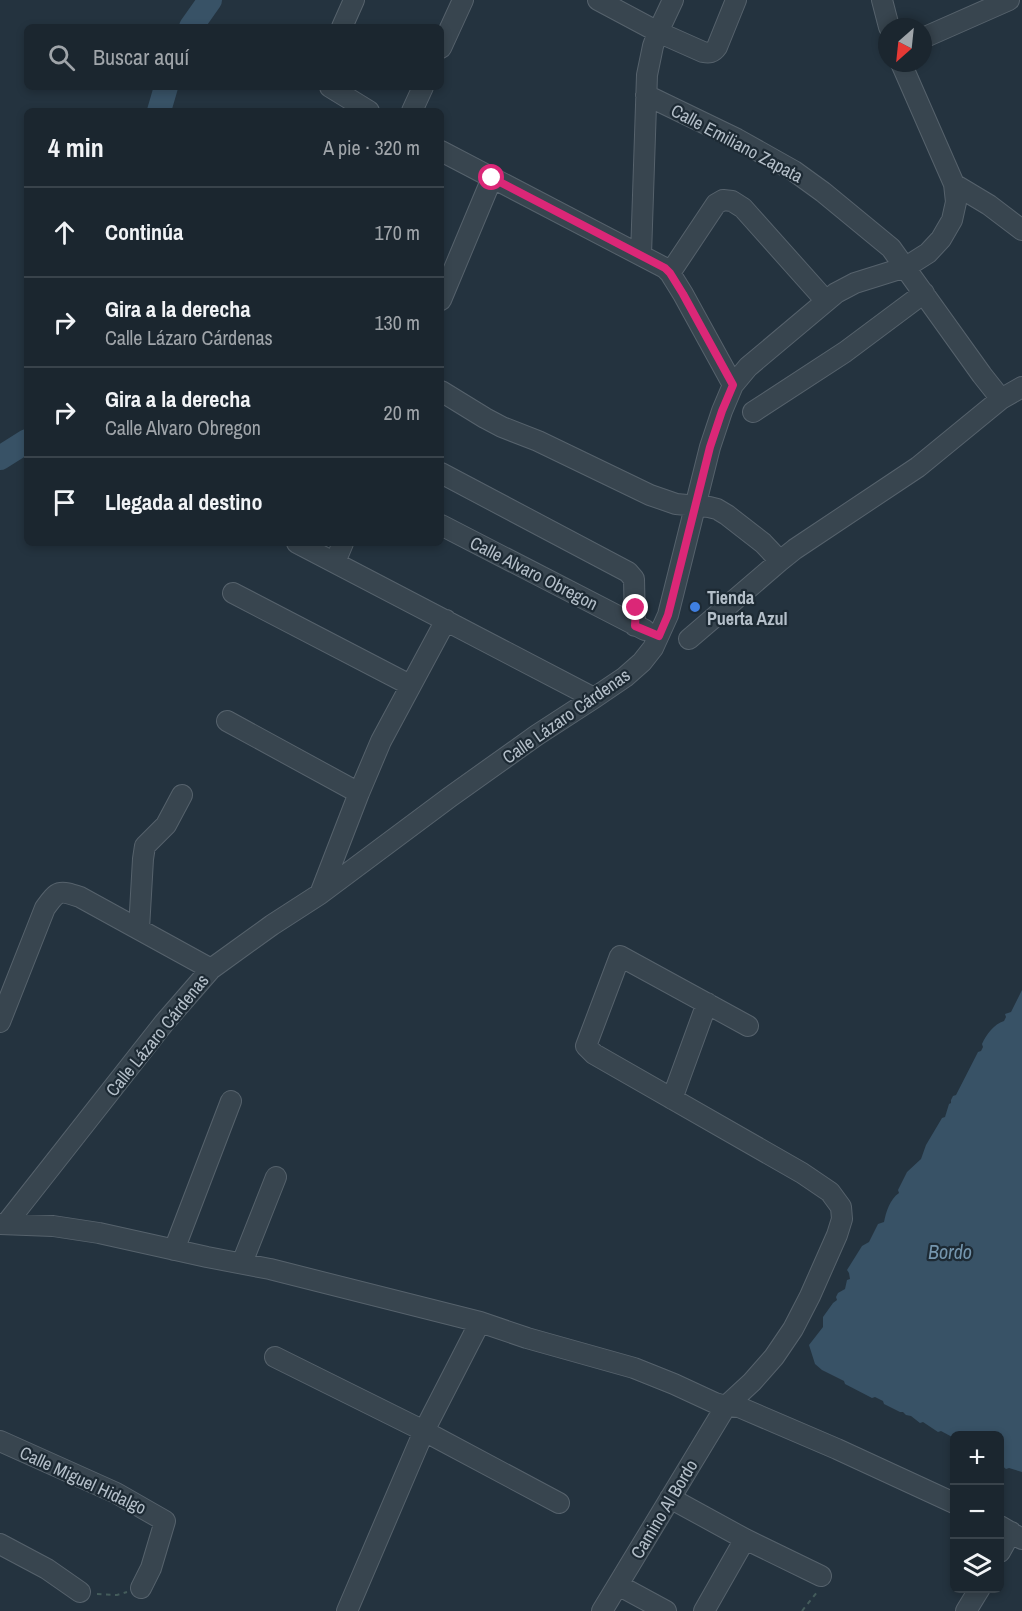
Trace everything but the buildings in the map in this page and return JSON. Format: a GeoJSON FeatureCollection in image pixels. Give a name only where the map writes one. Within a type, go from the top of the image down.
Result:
{"type":"FeatureCollection","features":[{"type":"Feature","properties":{"kind":"street"},"geometry":{"type":"LineString","coordinates":[[343,24],[354,0]]}},
{"type":"Feature","properties":{"kind":"street"},"geometry":{"type":"LineString","coordinates":[[444,41],[463,0]]}},
{"type":"Feature","properties":{"kind":"street"},"geometry":{"type":"LineString","coordinates":[[598,0],[658,32],[710,53],[717,47],[736,0]]}},
{"type":"Feature","properties":{"kind":"street"},"geometry":{"type":"LineString","coordinates":[[641,255],[648,75],[653,46],[673,0]]}},
{"type":"Feature","properties":{"kind":"street"},"geometry":{"type":"LineString","coordinates":[[882,0],[887,18]]}},
{"type":"Feature","properties":{"kind":"street"},"geometry":{"type":"LineString","coordinates":[[932,34],[1009,0]]}},
{"type":"Feature","properties":{"kind":"street","name":"Calle Lázaro Cárdenas"},"geometry":{"type":"LineString","coordinates":[[3,1224],[164,1023],[211,969],[320,894],[459,790],[625,677],[642,662],[653,648],[668,615],[710,447],[733,385],[748,368],[836,293],[855,283],[906,267],[928,253],[941,239],[952,220],[956,202],[954,184],[905,72]]}},
{"type":"Feature","properties":{"kind":"street"},"geometry":{"type":"LineString","coordinates":[[335,90],[364,108]]}},
{"type":"Feature","properties":{"kind":"street"},"geometry":{"type":"LineString","coordinates":[[413,108],[422,90]]}},
{"type":"Feature","properties":{"kind":"street","name":"Calle Emiliano Zapata"},"geometry":{"type":"LineString","coordinates":[[646,95],[738,139],[794,171],[891,248],[1001,399]]}},
{"type":"Feature","properties":{"kind":"street"},"geometry":{"type":"LineString","coordinates":[[444,153],[665,268],[683,294],[733,385]]}},
{"type":"Feature","properties":{"kind":"street"},"geometry":{"type":"LineString","coordinates":[[444,293],[492,178]]}},
{"type":"Feature","properties":{"kind":"street"},"geometry":{"type":"LineString","coordinates":[[954,184],[1022,230]]}},
{"type":"Feature","properties":{"kind":"street"},"geometry":{"type":"LineString","coordinates":[[670,273],[716,204],[723,200],[732,201],[743,208],[826,301]]}},
{"type":"Feature","properties":{"kind":"street"},"geometry":{"type":"LineString","coordinates":[[753,412],[845,352],[924,293]]}},
{"type":"Feature","properties":{"kind":"street"},"geometry":{"type":"LineString","coordinates":[[689,639],[803,543],[918,467],[1001,399],[1022,387]]}},
{"type":"Feature","properties":{"kind":"street"},"geometry":{"type":"LineString","coordinates":[[444,393],[502,427],[538,441],[650,495],[676,504],[709,507],[727,515],[763,543],[780,561]]}},
{"type":"Feature","properties":{"kind":"street"},"geometry":{"type":"LineString","coordinates":[[444,476],[552,530],[628,572],[634,579],[635,626]]}},
{"type":"Feature","properties":{"kind":"street","name":"Calle Alvaro Obregon"},"geometry":{"type":"LineString","coordinates":[[444,527],[635,626],[659,636]]}},
{"type":"Feature","properties":{"kind":"street"},"geometry":{"type":"LineString","coordinates":[[303,546],[594,698]]}},
{"type":"Feature","properties":{"kind":"street"},"geometry":{"type":"LineString","coordinates":[[335,562],[342,546]]}},
{"type":"Feature","properties":{"kind":"street"},"geometry":{"type":"LineString","coordinates":[[233,593],[410,685]]}},
{"type":"Feature","properties":{"kind":"street"},"geometry":{"type":"LineString","coordinates":[[320,894],[381,741],[446,620]]}},
{"type":"Feature","properties":{"kind":"street"},"geometry":{"type":"LineString","coordinates":[[227,721],[359,793]]}},
{"type":"Feature","properties":{"kind":"street"},"geometry":{"type":"LineString","coordinates":[[139,929],[145,846],[166,825],[182,795]]}},
{"type":"Feature","properties":{"kind":"street"},"geometry":{"type":"LineString","coordinates":[[0,1022],[45,908],[59,893],[80,897],[211,969]]}},
{"type":"Feature","properties":{"kind":"street"},"geometry":{"type":"LineString","coordinates":[[707,1003],[672,1099],[594,1054],[586,1046],[620,956],[707,1003],[748,1026]]}},
{"type":"Feature","properties":{"kind":"street","name":"Camino Al Bordo"},"geometry":{"type":"LineString","coordinates":[[602,1611],[726,1406],[767,1365],[793,1329],[810,1296],[842,1220],[841,1207],[830,1192],[802,1173],[672,1099]]}},
{"type":"Feature","properties":{"kind":"street"},"geometry":{"type":"LineString","coordinates":[[174,1250],[231,1101]]}},
{"type":"Feature","properties":{"kind":"street"},"geometry":{"type":"LineString","coordinates":[[242,1263],[276,1177]]}},
{"type":"Feature","properties":{"kind":"street"},"geometry":{"type":"LineString","coordinates":[[3,1224],[53,1226],[99,1233],[270,1269],[480,1322],[527,1338],[634,1368],[715,1403],[753,1412],[950,1501]]}},
{"type":"Feature","properties":{"kind":"street"},"geometry":{"type":"LineString","coordinates":[[347,1611],[424,1431],[480,1322]]}},
{"type":"Feature","properties":{"kind":"street"},"geometry":{"type":"LineString","coordinates":[[275,1357],[424,1431],[559,1503]]}},
{"type":"Feature","properties":{"kind":"street","name":"Calle Miguel Hidalgo"},"geometry":{"type":"LineString","coordinates":[[0,1442],[116,1493],[165,1521],[151,1568],[141,1588]]}},
{"type":"Feature","properties":{"kind":"street"},"geometry":{"type":"LineString","coordinates":[[670,1498],[745,1539],[821,1576]]}},
{"type":"Feature","properties":{"kind":"street"},"geometry":{"type":"LineString","coordinates":[[704,1611],[745,1539]]}},
{"type":"Feature","properties":{"kind":"street"},"geometry":{"type":"LineString","coordinates":[[0,1544],[47,1569],[80,1592]]}},
{"type":"Feature","properties":{"kind":"street"},"geometry":{"type":"LineString","coordinates":[[618,1585],[666,1611]]}},
{"type":"Feature","properties":{"kind":"street"},"geometry":{"type":"LineString","coordinates":[[966,1611],[977,1593]]}},
{"type":"Feature","properties":{"kind":"path"},"geometry":{"type":"LineString","coordinates":[[802,1611],[824,1584],[821,1576]]}},
{"type":"Feature","properties":{"kind":"path"},"geometry":{"type":"LineString","coordinates":[[80,1592],[117,1595],[141,1588]]}},
{"type":"Feature","properties":{"kind":"water","name":"Bordo"},"geometry":{"type":"Polygon","coordinates":[[[1022,990],[1022,1472],[1004,1467],[1004,1431],[950,1431],[950,1436],[941,1431],[938,1432],[822,1370],[815,1364],[809,1345],[823,1327],[823,1317],[837,1300],[838,1293],[845,1289],[847,1280],[850,1279],[847,1270],[862,1246],[869,1242],[878,1224],[884,1222],[889,1206],[899,1193],[898,1190],[907,1172],[921,1159],[926,1145],[942,1118],[945,1117],[953,1096],[956,1095],[978,1052],[981,1051],[986,1037],[994,1027],[1004,1021],[1005,1014],[1011,1012],[1022,990]]]}},
{"type":"Feature","properties":{"kind":"waterway"},"geometry":{"type":"LineString","coordinates":[[193,24],[210,0]]}},
{"type":"Feature","properties":{"kind":"waterway"},"geometry":{"type":"LineString","coordinates":[[160,108],[165,90]]}},
{"type":"Feature","properties":{"kind":"waterway"},"geometry":{"type":"LineString","coordinates":[[0,458],[24,443]]}},
{"type":"Feature","properties":{"kind":"place","name":"Tienda Puerta Azul"},"geometry":{"type":"Point","coordinates":[695,607]}},
{"type":"Feature","properties":{"kind":"route"},"geometry":{"type":"LineString","coordinates":[[492,178],[665,268],[683,294],[733,385],[710,447],[668,615],[659,636],[635,626],[636,608]]}}]}
